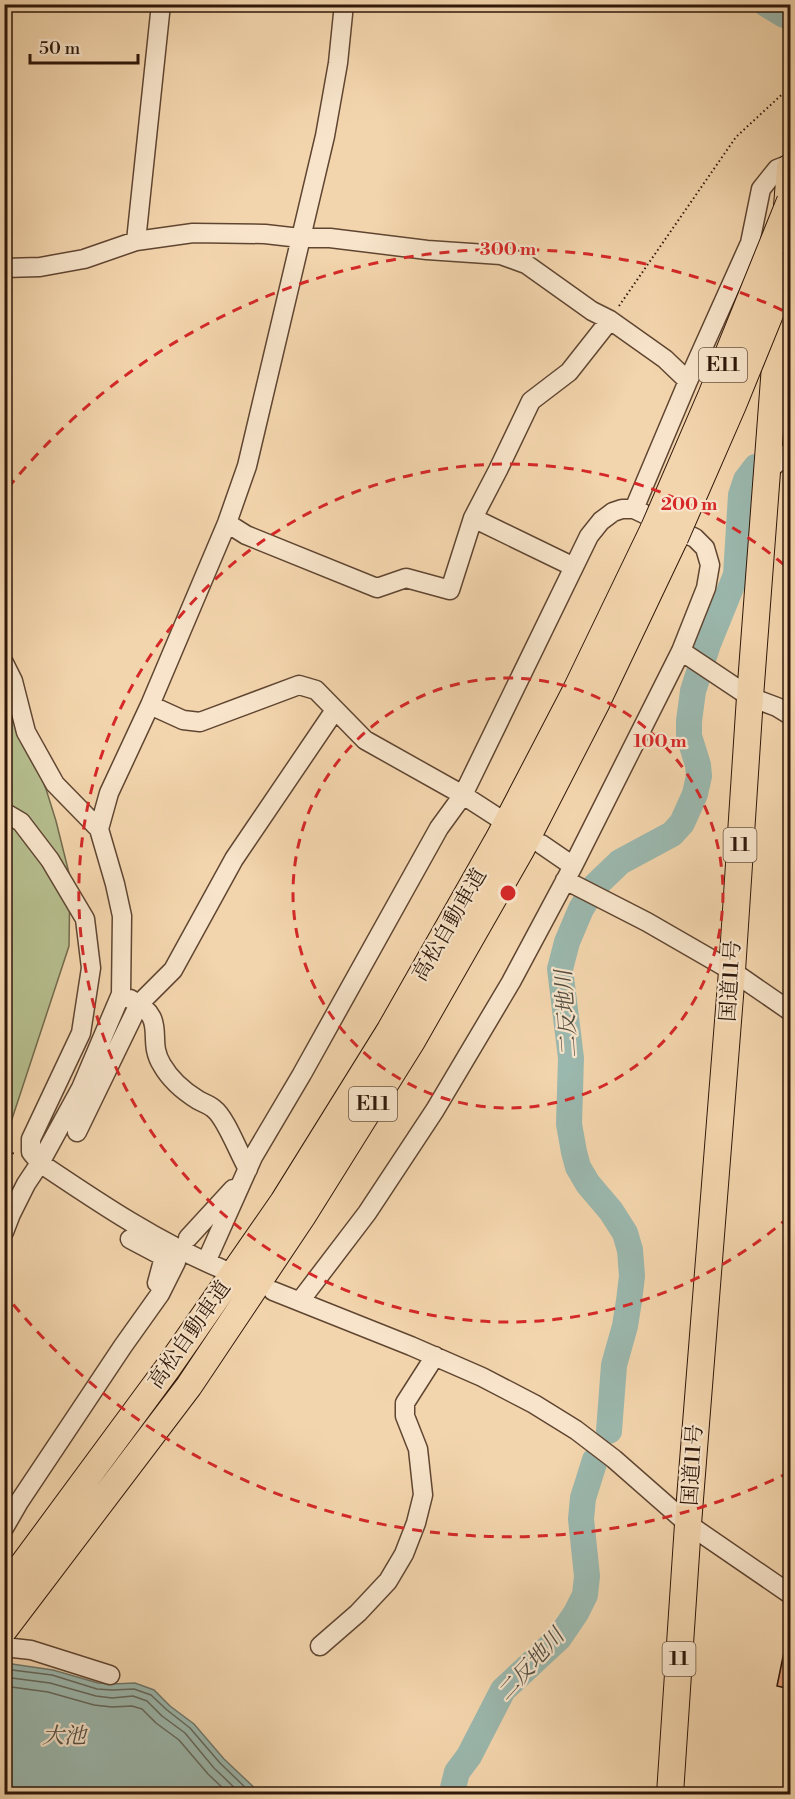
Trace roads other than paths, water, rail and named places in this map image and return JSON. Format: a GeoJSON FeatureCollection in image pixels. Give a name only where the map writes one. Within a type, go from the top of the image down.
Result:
{"type":"FeatureCollection","features":[{"type":"Feature","properties":{"kind":"highway","name":"国道11号"},"geometry":{"type":"LineString","coordinates":[[670,1794],[688,1524],[732,971],[790,166]]}},
{"type":"Feature","properties":{"kind":"highway","name":"高松自動車道"},"geometry":{"type":"LineString","coordinates":[[4,1630],[189,1386],[302,1217],[412,1041],[521,850],[597,702],[664,533],[711,396],[790,201]]}},
{"type":"Feature","properties":{"kind":"highway","name":"高松自動車道"},"geometry":{"type":"LineString","coordinates":[[4,1590],[167,1369],[283,1202],[390,1030],[500,838],[576,690],[733,405],[790,265]]}},
{"type":"Feature","properties":{"kind":"street"},"geometry":{"type":"LineString","coordinates":[[136,241],[161,4]]}},
{"type":"Feature","properties":{"kind":"street"},"geometry":{"type":"LineString","coordinates":[[99,829],[109,793],[150,705],[227,523],[247,466],[325,136],[338,63],[344,4]]}},
{"type":"Feature","properties":{"kind":"street"},"geometry":{"type":"LineString","coordinates":[[634,509],[750,243],[760,189],[777,169],[790,166]]}},
{"type":"Feature","properties":{"kind":"street"},"geometry":{"type":"LineString","coordinates":[[4,268],[40,267],[62,263],[136,241],[193,233],[330,238],[427,250],[501,255],[526,264],[592,311],[610,320],[665,359],[688,381]]}},
{"type":"Feature","properties":{"kind":"street"},"geometry":{"type":"LineString","coordinates":[[227,523],[246,535],[376,588],[406,578],[450,590],[472,518],[531,401],[569,372],[610,320]]}},
{"type":"Feature","properties":{"kind":"street"},"geometry":{"type":"LineString","coordinates":[[768,471],[790,451]]}},
{"type":"Feature","properties":{"kind":"street"},"geometry":{"type":"LineString","coordinates":[[4,812],[21,822],[50,860],[85,919],[91,968],[81,1033],[31,1139],[31,1152],[40,1163],[125,1218],[214,1266],[247,1172],[439,828],[463,795],[589,536],[601,521],[613,512],[634,509],[695,538],[705,548],[710,565],[706,588],[681,651],[511,982],[435,1110],[367,1213],[300,1301]]}},
{"type":"Feature","properties":{"kind":"street"},"geometry":{"type":"LineString","coordinates":[[472,518],[574,567]]}},
{"type":"Feature","properties":{"kind":"street"},"geometry":{"type":"LineString","coordinates":[[681,651],[750,697],[777,707],[790,715]]}},
{"type":"Feature","properties":{"kind":"street"},"geometry":{"type":"LineString","coordinates":[[4,663],[14,681],[26,732],[55,784],[99,829],[122,916],[121,994],[81,1088],[26,1184],[4,1232]]}},
{"type":"Feature","properties":{"kind":"street"},"geometry":{"type":"LineString","coordinates":[[150,705],[183,720],[200,722],[299,685],[316,690],[365,741],[463,795],[497,817]]}},
{"type":"Feature","properties":{"kind":"street"},"geometry":{"type":"LineString","coordinates":[[77,1132],[140,1004],[173,970],[234,859],[335,710]]}},
{"type":"Feature","properties":{"kind":"street"},"geometry":{"type":"LineString","coordinates":[[541,844],[569,873],[646,922],[732,971],[790,1011]]}},
{"type":"Feature","properties":{"kind":"street"},"geometry":{"type":"LineString","coordinates":[[121,994],[145,1007],[151,1015],[162,1065],[182,1087],[221,1116],[247,1172]]}},
{"type":"Feature","properties":{"kind":"street"},"geometry":{"type":"LineString","coordinates":[[188,1238],[247,1172]]}},
{"type":"Feature","properties":{"kind":"street"},"geometry":{"type":"LineString","coordinates":[[130,1239],[164,1257],[153,1295],[154,1303]]}},
{"type":"Feature","properties":{"kind":"street"},"geometry":{"type":"LineString","coordinates":[[4,1528],[123,1346],[160,1294],[176,1262]]}},
{"type":"Feature","properties":{"kind":"street"},"geometry":{"type":"LineString","coordinates":[[273,1291],[435,1356],[534,1404],[576,1430],[614,1459],[688,1524],[790,1594]]}},
{"type":"Feature","properties":{"kind":"street"},"geometry":{"type":"LineString","coordinates":[[320,1646],[358,1613],[388,1581],[404,1554],[416,1523],[423,1495],[418,1449],[405,1416],[405,1403],[435,1356]]}},
{"type":"Feature","properties":{"kind":"street"},"geometry":{"type":"LineString","coordinates":[[4,1647],[31,1650],[110,1675]]}},
{"type":"Feature","properties":{"kind":"water","name":"大池"},"geometry":{"type":"Polygon","coordinates":[[[5,1663],[53,1670],[98,1683],[135,1683],[154,1690],[170,1706],[194,1724],[224,1759],[261,1794],[5,1794],[5,1663]]]}},
{"type":"Feature","properties":{"kind":"waterway","name":"二反地川"},"geometry":{"type":"LineString","coordinates":[[766,4],[784,15]]}},
{"type":"Feature","properties":{"kind":"waterway","name":"二反地川"},"geometry":{"type":"LineString","coordinates":[[787,439],[790,435]]}},
{"type":"Feature","properties":{"kind":"waterway","name":"二反地川"},"geometry":{"type":"LineString","coordinates":[[609,1431],[614,1365],[625,1326],[632,1276],[630,1250],[625,1233],[611,1211],[588,1184],[578,1167],[574,1152],[569,1124],[571,1058],[560,969],[567,942],[581,909],[595,886],[620,862],[672,834],[682,823],[695,794],[699,776],[698,765],[689,736],[693,691],[708,644],[736,575],[741,495],[746,480],[756,467]]}},
{"type":"Feature","properties":{"kind":"waterway","name":"二反地川"},"geometry":{"type":"LineString","coordinates":[[453,1794],[457,1772],[469,1756],[503,1690],[559,1638],[585,1595],[587,1576],[581,1519],[583,1498],[595,1460]]}}]}
